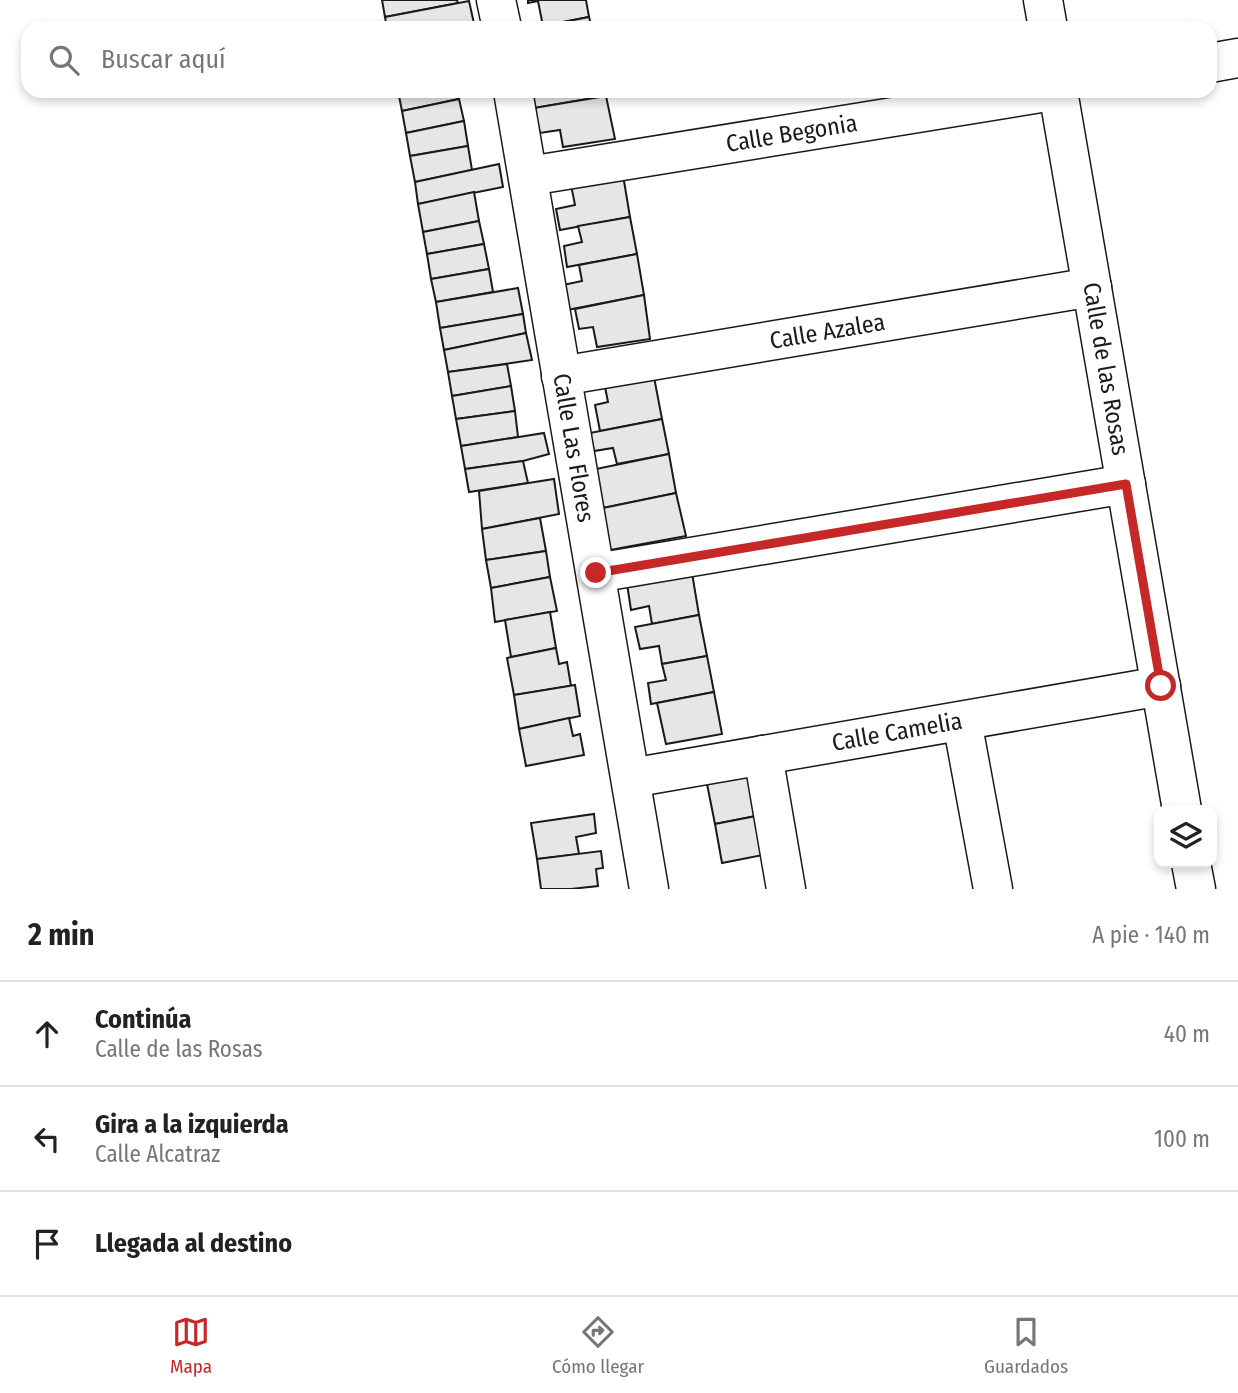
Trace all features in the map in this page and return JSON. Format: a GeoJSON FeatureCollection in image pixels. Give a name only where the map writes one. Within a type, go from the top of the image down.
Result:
{"type":"FeatureCollection","features":[{"type":"Feature","properties":{"kind":"street"},"geometry":{"type":"LineString","coordinates":[[496,0],[500,21]]}},
{"type":"Feature","properties":{"kind":"street"},"geometry":{"type":"LineString","coordinates":[[1043,0],[1047,21]]}},
{"type":"Feature","properties":{"kind":"street"},"geometry":{"type":"LineString","coordinates":[[1217,62],[1238,58]]}},
{"type":"Feature","properties":{"kind":"street","name":"Calle Las Flores"},"geometry":{"type":"LineString","coordinates":[[514,98],[649,889]]}},
{"type":"Feature","properties":{"kind":"street","name":"Calle Begonia"},"geometry":{"type":"LineString","coordinates":[[529,176],[1010,98]]}},
{"type":"Feature","properties":{"kind":"street","name":"Calle de las Rosas"},"geometry":{"type":"LineString","coordinates":[[1059,98],[1181,805]]}},
{"type":"Feature","properties":{"kind":"street","name":"Calle Azalea"},"geometry":{"type":"LineString","coordinates":[[562,376],[1092,287]]}},
{"type":"Feature","properties":{"kind":"street"},"geometry":{"type":"LineString","coordinates":[[596,573],[1126,484]]}},
{"type":"Feature","properties":{"kind":"street","name":"Calle Camelia"},"geometry":{"type":"LineString","coordinates":[[631,778],[1161,686]]}},
{"type":"Feature","properties":{"kind":"street"},"geometry":{"type":"LineString","coordinates":[[962,721],[993,889]]}},
{"type":"Feature","properties":{"kind":"street"},"geometry":{"type":"LineString","coordinates":[[763,755],[786,889]]}},
{"type":"Feature","properties":{"kind":"street"},"geometry":{"type":"LineString","coordinates":[[1192,868],[1196,889]]}},
{"type":"Feature","properties":{"kind":"building"},"geometry":{"type":"Polygon","coordinates":[[[382,0],[457,0],[458,3],[385,17],[382,0]]]}},
{"type":"Feature","properties":{"kind":"building"},"geometry":{"type":"Polygon","coordinates":[[[528,0],[586,0],[589,17],[569,21],[542,21],[538,1],[528,3],[528,0]]]}},
{"type":"Feature","properties":{"kind":"building"},"geometry":{"type":"Polygon","coordinates":[[[469,1],[473,21],[386,21],[385,17],[469,1]]]}},
{"type":"Feature","properties":{"kind":"building"},"geometry":{"type":"Polygon","coordinates":[[[589,17],[590,21],[569,21],[589,17]]]}},
{"type":"Feature","properties":{"kind":"building"},"geometry":{"type":"Polygon","coordinates":[[[399,98],[459,98],[459,99],[402,111],[399,98]]]}},
{"type":"Feature","properties":{"kind":"building"},"geometry":{"type":"Polygon","coordinates":[[[532,98],[594,98],[534,108],[532,98]]]}},
{"type":"Feature","properties":{"kind":"building"},"geometry":{"type":"Polygon","coordinates":[[[606,98],[615,139],[563,147],[560,130],[540,133],[534,108],[606,98]]]}},
{"type":"Feature","properties":{"kind":"building"},"geometry":{"type":"Polygon","coordinates":[[[459,99],[464,121],[406,133],[402,111],[459,99]]]}},
{"type":"Feature","properties":{"kind":"building"},"geometry":{"type":"Polygon","coordinates":[[[464,121],[468,146],[410,156],[406,133],[464,121]]]}},
{"type":"Feature","properties":{"kind":"building"},"geometry":{"type":"Polygon","coordinates":[[[468,146],[472,170],[415,182],[410,156],[468,146]]]}},
{"type":"Feature","properties":{"kind":"building"},"geometry":{"type":"Polygon","coordinates":[[[499,164],[503,187],[418,204],[415,182],[499,164]]]}},
{"type":"Feature","properties":{"kind":"building"},"geometry":{"type":"Polygon","coordinates":[[[623,175],[630,217],[560,230],[556,209],[575,205],[571,185],[623,175]]]}},
{"type":"Feature","properties":{"kind":"building"},"geometry":{"type":"Polygon","coordinates":[[[474,192],[479,221],[423,232],[418,204],[474,192]]]}},
{"type":"Feature","properties":{"kind":"building"},"geometry":{"type":"Polygon","coordinates":[[[630,217],[637,254],[567,267],[564,246],[582,242],[578,226],[630,217]]]}},
{"type":"Feature","properties":{"kind":"building"},"geometry":{"type":"Polygon","coordinates":[[[479,221],[484,244],[427,254],[423,232],[479,221]]]}},
{"type":"Feature","properties":{"kind":"building"},"geometry":{"type":"Polygon","coordinates":[[[484,244],[489,269],[431,279],[427,254],[484,244]]]}},
{"type":"Feature","properties":{"kind":"building"},"geometry":{"type":"Polygon","coordinates":[[[637,254],[644,295],[567,310],[563,285],[582,281],[579,265],[637,254]]]}},
{"type":"Feature","properties":{"kind":"building"},"geometry":{"type":"Polygon","coordinates":[[[489,269],[493,292],[436,302],[431,279],[489,269]]]}},
{"type":"Feature","properties":{"kind":"building"},"geometry":{"type":"Polygon","coordinates":[[[518,288],[523,314],[440,328],[436,302],[518,288]]]}},
{"type":"Feature","properties":{"kind":"building"},"geometry":{"type":"Polygon","coordinates":[[[644,295],[650,339],[597,347],[593,327],[579,329],[575,309],[644,295]]]}},
{"type":"Feature","properties":{"kind":"building"},"geometry":{"type":"Polygon","coordinates":[[[523,314],[526,333],[444,350],[440,328],[523,314]]]}},
{"type":"Feature","properties":{"kind":"building"},"geometry":{"type":"Polygon","coordinates":[[[526,333],[532,360],[448,372],[444,350],[526,333]]]}},
{"type":"Feature","properties":{"kind":"building"},"geometry":{"type":"Polygon","coordinates":[[[507,364],[511,386],[452,396],[448,372],[507,364]]]}},
{"type":"Feature","properties":{"kind":"building"},"geometry":{"type":"Polygon","coordinates":[[[654,377],[662,419],[600,431],[595,405],[608,402],[605,387],[654,377]]]}},
{"type":"Feature","properties":{"kind":"building"},"geometry":{"type":"Polygon","coordinates":[[[511,386],[515,411],[456,419],[452,396],[511,386]]]}},
{"type":"Feature","properties":{"kind":"building"},"geometry":{"type":"Polygon","coordinates":[[[515,411],[518,437],[461,446],[456,419],[515,411]]]}},
{"type":"Feature","properties":{"kind":"building"},"geometry":{"type":"Polygon","coordinates":[[[662,419],[669,454],[617,464],[613,448],[594,451],[590,433],[662,419]]]}},
{"type":"Feature","properties":{"kind":"building"},"geometry":{"type":"Polygon","coordinates":[[[544,433],[549,454],[523,461],[465,469],[461,446],[544,433]]]}},
{"type":"Feature","properties":{"kind":"building"},"geometry":{"type":"Polygon","coordinates":[[[669,454],[676,493],[603,508],[596,469],[669,454]]]}},
{"type":"Feature","properties":{"kind":"building"},"geometry":{"type":"Polygon","coordinates":[[[523,461],[528,483],[469,492],[465,469],[523,461]]]}},
{"type":"Feature","properties":{"kind":"building"},"geometry":{"type":"Polygon","coordinates":[[[554,479],[559,514],[482,529],[479,491],[554,479]]]}},
{"type":"Feature","properties":{"kind":"building"},"geometry":{"type":"Polygon","coordinates":[[[676,493],[686,536],[610,550],[603,508],[676,493]]]}},
{"type":"Feature","properties":{"kind":"building"},"geometry":{"type":"Polygon","coordinates":[[[540,518],[546,551],[486,560],[482,529],[540,518]]]}},
{"type":"Feature","properties":{"kind":"building"},"geometry":{"type":"Polygon","coordinates":[[[546,551],[550,577],[491,588],[486,560],[546,551]]]}},
{"type":"Feature","properties":{"kind":"building"},"geometry":{"type":"Polygon","coordinates":[[[692,573],[699,615],[652,624],[649,606],[631,610],[627,584],[692,573]]]}},
{"type":"Feature","properties":{"kind":"building"},"geometry":{"type":"Polygon","coordinates":[[[550,577],[557,611],[495,622],[491,588],[550,577]]]}},
{"type":"Feature","properties":{"kind":"building"},"geometry":{"type":"Polygon","coordinates":[[[550,612],[556,648],[511,657],[505,620],[550,612]]]}},
{"type":"Feature","properties":{"kind":"building"},"geometry":{"type":"Polygon","coordinates":[[[699,615],[707,656],[662,664],[659,646],[640,649],[635,627],[699,615]]]}},
{"type":"Feature","properties":{"kind":"building"},"geometry":{"type":"Polygon","coordinates":[[[556,648],[559,664],[567,662],[571,686],[514,695],[507,658],[556,648]]]}},
{"type":"Feature","properties":{"kind":"building"},"geometry":{"type":"Polygon","coordinates":[[[707,656],[714,692],[651,704],[648,683],[666,680],[662,664],[707,656]]]}},
{"type":"Feature","properties":{"kind":"building"},"geometry":{"type":"Polygon","coordinates":[[[575,685],[580,716],[519,729],[514,695],[575,685]]]}},
{"type":"Feature","properties":{"kind":"building"},"geometry":{"type":"Polygon","coordinates":[[[714,692],[722,734],[666,744],[657,703],[714,692]]]}},
{"type":"Feature","properties":{"kind":"building"},"geometry":{"type":"Polygon","coordinates":[[[569,718],[573,736],[580,734],[584,755],[526,766],[519,729],[569,718]]]}},
{"type":"Feature","properties":{"kind":"building"},"geometry":{"type":"Polygon","coordinates":[[[748,776],[756,816],[715,824],[707,784],[748,776]]]}},
{"type":"Feature","properties":{"kind":"building"},"geometry":{"type":"Polygon","coordinates":[[[594,814],[596,833],[576,837],[579,854],[537,859],[531,823],[594,814]]]}},
{"type":"Feature","properties":{"kind":"building"},"geometry":{"type":"Polygon","coordinates":[[[756,816],[763,855],[722,863],[715,824],[756,816]]]}},
{"type":"Feature","properties":{"kind":"building"},"geometry":{"type":"Polygon","coordinates":[[[601,851],[603,868],[596,869],[598,886],[541,889],[537,859],[601,851]]]}},
{"type":"Feature","properties":{"kind":"route"},"geometry":{"type":"LineString","coordinates":[[596,573],[1126,484],[1161,686]]}}]}
